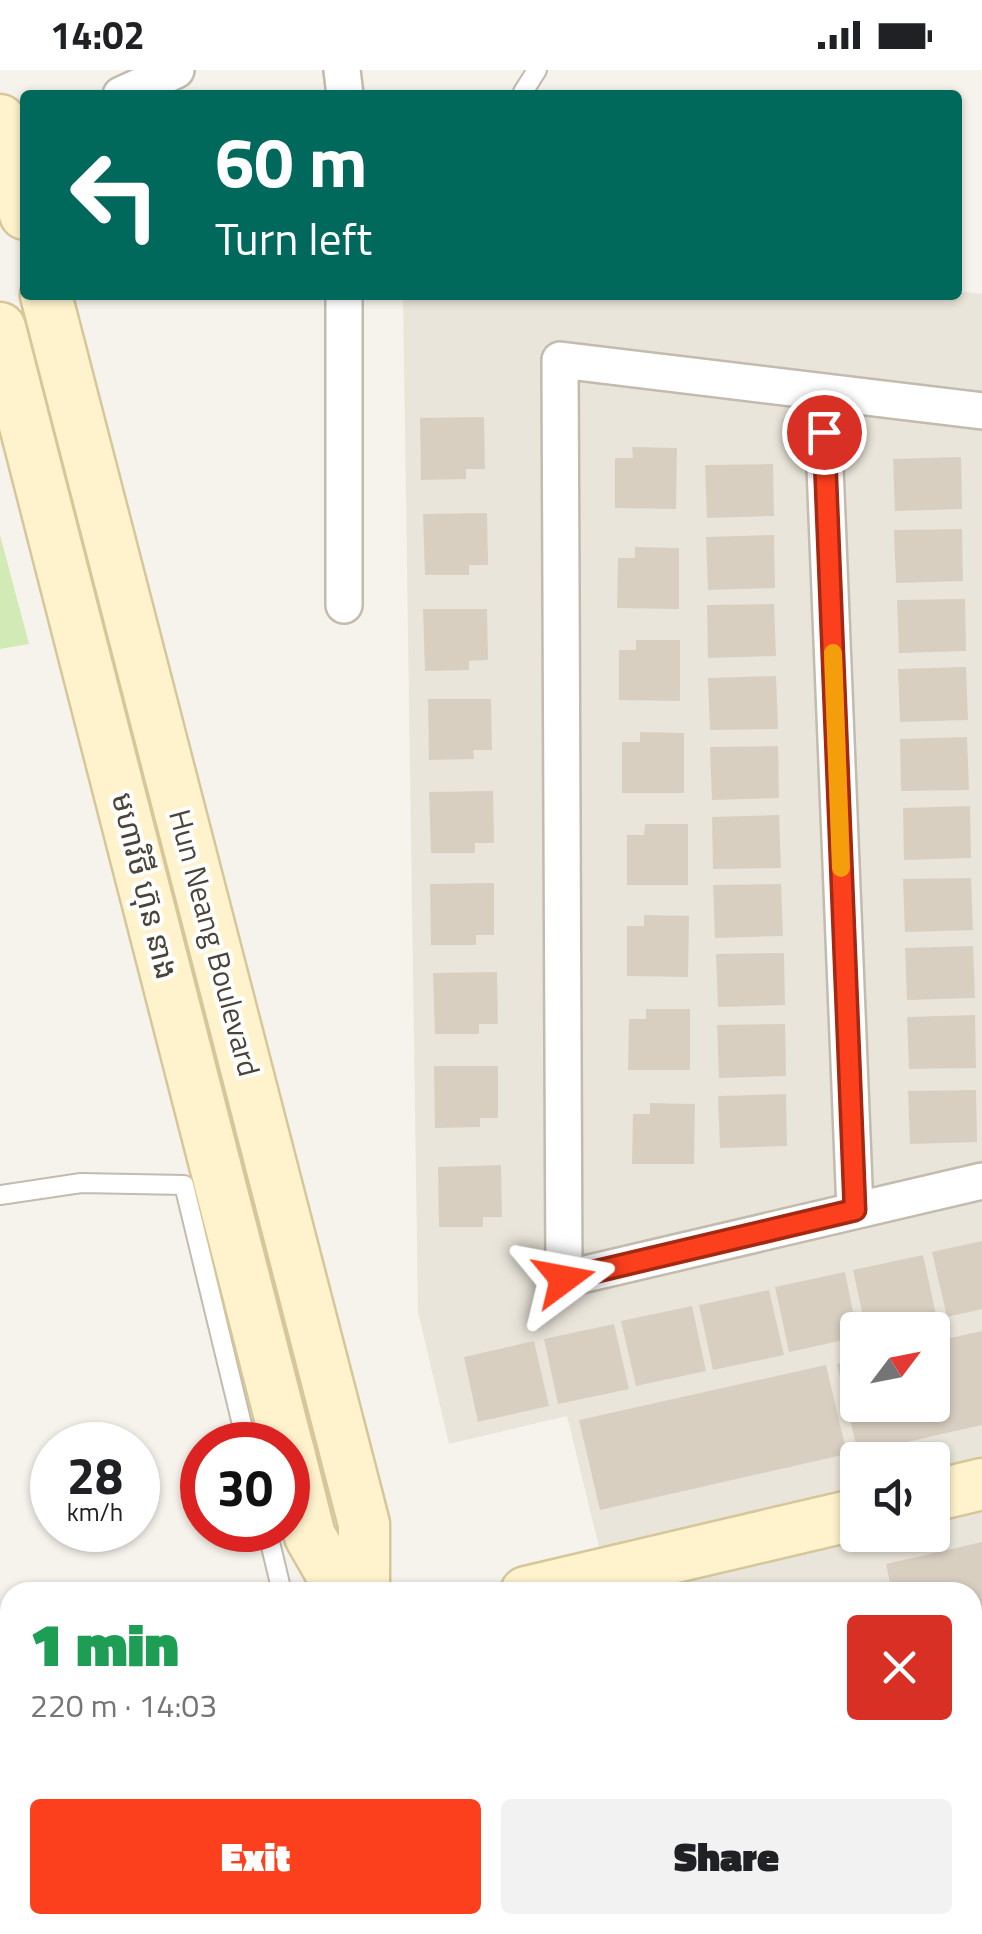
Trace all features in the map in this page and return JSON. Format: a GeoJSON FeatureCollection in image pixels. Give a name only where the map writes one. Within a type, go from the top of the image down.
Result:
{"type":"FeatureCollection","features":[{"type":"Feature","properties":{"kind":"main road"},"geometry":{"type":"LineString","coordinates":[[7,129],[20,190]]}},
{"type":"Feature","properties":{"kind":"main road","name":"Hun Neang Boulevard"},"geometry":{"type":"LineString","coordinates":[[47,300],[364,1524],[364,1582]]}},
{"type":"Feature","properties":{"kind":"main road","name":"មហាវិថី ហ៊ុន នាង"},"geometry":{"type":"LineString","coordinates":[[0,328],[281,1422]]}},
{"type":"Feature","properties":{"kind":"main road"},"geometry":{"type":"LineString","coordinates":[[54,534],[105,522]]}},
{"type":"Feature","properties":{"kind":"main road"},"geometry":{"type":"LineString","coordinates":[[116,779],[168,768]]}},
{"type":"Feature","properties":{"kind":"main road"},"geometry":{"type":"LineString","coordinates":[[162,956],[214,943]]}},
{"type":"Feature","properties":{"kind":"main road"},"geometry":{"type":"LineString","coordinates":[[950,1492],[982,1484]]}},
{"type":"Feature","properties":{"kind":"main road"},"geometry":{"type":"LineString","coordinates":[[569,1582],[840,1518]]}},
{"type":"Feature","properties":{"kind":"main road","name":"មហាវិថី ហ៊ុន នាង"},"geometry":{"type":"LineString","coordinates":[[310,1536],[336,1582]]}},
{"type":"Feature","properties":{"kind":"street"},"geometry":{"type":"LineString","coordinates":[[132,90],[176,70]]}},
{"type":"Feature","properties":{"kind":"street"},"geometry":{"type":"LineString","coordinates":[[344,300],[344,606]]}},
{"type":"Feature","properties":{"kind":"street"},"geometry":{"type":"LineString","coordinates":[[982,411],[560,360],[564,1279],[982,1181]]}},
{"type":"Feature","properties":{"kind":"street"},"geometry":{"type":"LineString","coordinates":[[822,393],[855,1210]]}},
{"type":"Feature","properties":{"kind":"lane"},"geometry":{"type":"LineString","coordinates":[[0,1195],[81,1183],[184,1185],[241,1422]]}},
{"type":"Feature","properties":{"kind":"lane"},"geometry":{"type":"LineString","coordinates":[[272,1552],[280,1582]]}},
{"type":"Feature","properties":{"kind":"shaded area"},"geometry":{"type":"Polygon","coordinates":[[[962,292],[982,294],[982,1582],[608,1582],[567,1416],[449,1444],[418,1312],[403,300],[962,300],[962,292]]]}},
{"type":"Feature","properties":{"kind":"green space"},"geometry":{"type":"Polygon","coordinates":[[[0,535],[29,644],[0,649],[0,535]]]}},
{"type":"Feature","properties":{"kind":"building"},"geometry":{"type":"Polygon","coordinates":[[[484,417],[485,469],[466,469],[466,479],[421,480],[420,418],[484,417]]]}},
{"type":"Feature","properties":{"kind":"building"},"geometry":{"type":"Polygon","coordinates":[[[632,447],[677,448],[676,509],[615,508],[615,458],[633,458],[632,447]]]}},
{"type":"Feature","properties":{"kind":"building"},"geometry":{"type":"Polygon","coordinates":[[[961,457],[962,509],[895,511],[893,459],[961,457]]]}},
{"type":"Feature","properties":{"kind":"building"},"geometry":{"type":"Polygon","coordinates":[[[773,464],[774,516],[707,518],[705,465],[773,464]]]}},
{"type":"Feature","properties":{"kind":"building"},"geometry":{"type":"Polygon","coordinates":[[[487,513],[488,565],[469,565],[469,575],[425,575],[423,514],[487,513]]]}},
{"type":"Feature","properties":{"kind":"building"},"geometry":{"type":"Polygon","coordinates":[[[962,529],[963,581],[896,583],[894,530],[962,529]]]}},
{"type":"Feature","properties":{"kind":"building"},"geometry":{"type":"Polygon","coordinates":[[[774,535],[775,588],[708,590],[706,537],[774,535]]]}},
{"type":"Feature","properties":{"kind":"building"},"geometry":{"type":"Polygon","coordinates":[[[635,547],[679,548],[679,609],[617,608],[618,558],[635,558],[635,547]]]}},
{"type":"Feature","properties":{"kind":"building"},"geometry":{"type":"Polygon","coordinates":[[[965,599],[966,651],[899,653],[897,600],[965,599]]]}},
{"type":"Feature","properties":{"kind":"building"},"geometry":{"type":"Polygon","coordinates":[[[774,604],[776,656],[708,658],[707,605],[774,604]]]}},
{"type":"Feature","properties":{"kind":"building"},"geometry":{"type":"Polygon","coordinates":[[[423,609],[487,609],[488,660],[469,661],[469,670],[425,671],[423,609]]]}},
{"type":"Feature","properties":{"kind":"building"},"geometry":{"type":"Polygon","coordinates":[[[636,640],[680,640],[680,701],[619,700],[619,650],[636,650],[636,640]]]}},
{"type":"Feature","properties":{"kind":"building"},"geometry":{"type":"Polygon","coordinates":[[[966,667],[968,720],[900,722],[898,669],[966,667]]]}},
{"type":"Feature","properties":{"kind":"building"},"geometry":{"type":"Polygon","coordinates":[[[776,676],[778,729],[710,730],[708,678],[776,676]]]}},
{"type":"Feature","properties":{"kind":"building"},"geometry":{"type":"Polygon","coordinates":[[[428,699],[491,699],[492,750],[473,750],[474,759],[429,760],[428,699]]]}},
{"type":"Feature","properties":{"kind":"building"},"geometry":{"type":"Polygon","coordinates":[[[640,732],[684,733],[684,793],[622,793],[622,742],[640,742],[640,732]]]}},
{"type":"Feature","properties":{"kind":"building"},"geometry":{"type":"Polygon","coordinates":[[[967,737],[969,790],[901,791],[900,739],[967,737]]]}},
{"type":"Feature","properties":{"kind":"building"},"geometry":{"type":"Polygon","coordinates":[[[778,746],[779,798],[712,800],[710,747],[778,746]]]}},
{"type":"Feature","properties":{"kind":"building"},"geometry":{"type":"Polygon","coordinates":[[[493,791],[494,843],[475,843],[475,853],[431,853],[429,792],[493,791]]]}},
{"type":"Feature","properties":{"kind":"building"},"geometry":{"type":"Polygon","coordinates":[[[970,806],[971,858],[904,860],[903,808],[970,806]]]}},
{"type":"Feature","properties":{"kind":"building"},"geometry":{"type":"Polygon","coordinates":[[[779,815],[781,868],[713,869],[712,817],[779,815]]]}},
{"type":"Feature","properties":{"kind":"building"},"geometry":{"type":"Polygon","coordinates":[[[645,824],[688,824],[688,885],[627,885],[627,835],[644,835],[645,824]]]}},
{"type":"Feature","properties":{"kind":"building"},"geometry":{"type":"Polygon","coordinates":[[[971,878],[973,930],[905,932],[903,879],[971,878]]]}},
{"type":"Feature","properties":{"kind":"building"},"geometry":{"type":"Polygon","coordinates":[[[494,883],[494,935],[476,935],[476,945],[431,945],[430,884],[494,883]]]}},
{"type":"Feature","properties":{"kind":"building"},"geometry":{"type":"Polygon","coordinates":[[[781,884],[783,936],[715,938],[713,885],[781,884]]]}},
{"type":"Feature","properties":{"kind":"building"},"geometry":{"type":"Polygon","coordinates":[[[644,915],[689,916],[688,977],[627,976],[627,926],[644,926],[644,915]]]}},
{"type":"Feature","properties":{"kind":"building"},"geometry":{"type":"Polygon","coordinates":[[[973,946],[975,998],[907,1000],[905,948],[973,946]]]}},
{"type":"Feature","properties":{"kind":"building"},"geometry":{"type":"Polygon","coordinates":[[[784,953],[785,1005],[718,1007],[716,954],[784,953]]]}},
{"type":"Feature","properties":{"kind":"building"},"geometry":{"type":"Polygon","coordinates":[[[497,972],[498,1024],[479,1024],[479,1034],[435,1034],[433,973],[497,972]]]}},
{"type":"Feature","properties":{"kind":"building"},"geometry":{"type":"Polygon","coordinates":[[[646,1009],[690,1009],[690,1070],[628,1070],[629,1019],[646,1019],[646,1009]]]}},
{"type":"Feature","properties":{"kind":"building"},"geometry":{"type":"Polygon","coordinates":[[[975,1015],[976,1068],[909,1069],[907,1017],[975,1015]]]}},
{"type":"Feature","properties":{"kind":"building"},"geometry":{"type":"Polygon","coordinates":[[[785,1024],[786,1076],[719,1078],[717,1025],[785,1024]]]}},
{"type":"Feature","properties":{"kind":"building"},"geometry":{"type":"Polygon","coordinates":[[[434,1066],[498,1066],[498,1118],[480,1118],[480,1127],[435,1128],[434,1066]]]}},
{"type":"Feature","properties":{"kind":"building"},"geometry":{"type":"Polygon","coordinates":[[[976,1090],[977,1142],[910,1144],[908,1091],[976,1090]]]}},
{"type":"Feature","properties":{"kind":"building"},"geometry":{"type":"Polygon","coordinates":[[[786,1094],[787,1146],[720,1148],[718,1096],[786,1094]]]}},
{"type":"Feature","properties":{"kind":"building"},"geometry":{"type":"Polygon","coordinates":[[[650,1103],[695,1104],[694,1164],[632,1164],[633,1114],[650,1114],[650,1103]]]}},
{"type":"Feature","properties":{"kind":"building"},"geometry":{"type":"Polygon","coordinates":[[[501,1165],[502,1217],[483,1217],[483,1227],[439,1227],[438,1167],[501,1165]]]}},
{"type":"Feature","properties":{"kind":"building"},"geometry":{"type":"Polygon","coordinates":[[[982,1241],[982,1309],[950,1316],[946,1312],[932,1252],[982,1241]]]}},
{"type":"Feature","properties":{"kind":"building"},"geometry":{"type":"Polygon","coordinates":[[[923,1255],[935,1312],[862,1312],[853,1270],[923,1255]]]}},
{"type":"Feature","properties":{"kind":"building"},"geometry":{"type":"Polygon","coordinates":[[[845,1272],[853,1312],[840,1312],[840,1341],[789,1352],[775,1287],[845,1272]]]}},
{"type":"Feature","properties":{"kind":"building"},"geometry":{"type":"Polygon","coordinates":[[[769,1290],[784,1355],[713,1370],[699,1305],[769,1290]]]}},
{"type":"Feature","properties":{"kind":"building"},"geometry":{"type":"Polygon","coordinates":[[[692,1306],[706,1371],[636,1386],[621,1321],[692,1306]]]}},
{"type":"Feature","properties":{"kind":"building"},"geometry":{"type":"Polygon","coordinates":[[[614,1324],[629,1389],[558,1404],[544,1339],[614,1324]]]}},
{"type":"Feature","properties":{"kind":"building"},"geometry":{"type":"Polygon","coordinates":[[[982,1331],[982,1425],[907,1442],[855,1442],[851,1422],[950,1422],[950,1338],[982,1331]]]}},
{"type":"Feature","properties":{"kind":"building"},"geometry":{"type":"Polygon","coordinates":[[[534,1341],[549,1406],[478,1422],[464,1357],[534,1341]]]}},
{"type":"Feature","properties":{"kind":"building"},"geometry":{"type":"Polygon","coordinates":[[[826,1365],[844,1442],[840,1442],[840,1456],[600,1510],[579,1420],[826,1365]]]}},
{"type":"Feature","properties":{"kind":"building"},"geometry":{"type":"Polygon","coordinates":[[[982,1542],[982,1582],[890,1582],[886,1564],[982,1542]]]}},
{"type":"Feature","properties":{"kind":"slow traffic"},"geometry":{"type":"LineString","coordinates":[[833,653],[841,868]]}},
{"type":"Feature","properties":{"kind":"route"},"geometry":{"type":"LineString","coordinates":[[564,1279],[855,1210],[824,432]]}}]}
